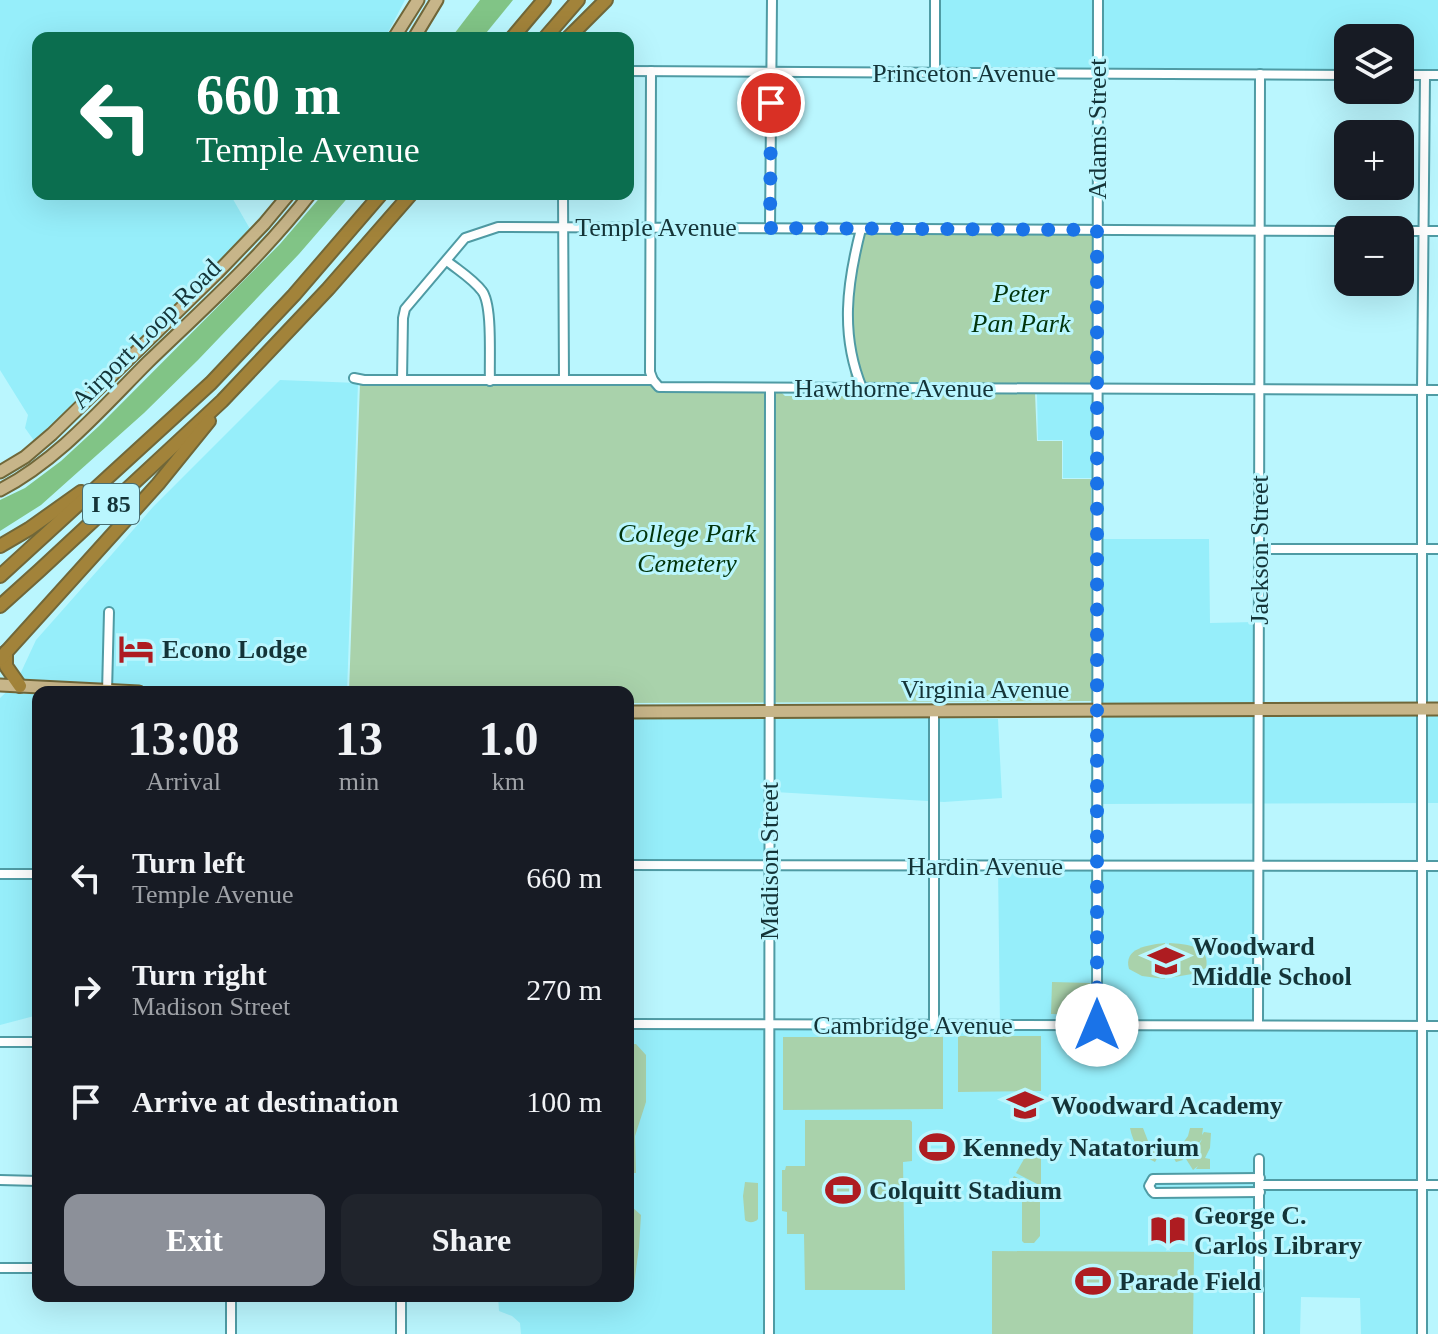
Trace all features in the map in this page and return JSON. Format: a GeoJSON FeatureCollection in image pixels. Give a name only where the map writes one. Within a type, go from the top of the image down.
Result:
{"type":"FeatureCollection","features":[{"type":"Feature","properties":{"kind":"highway"},"geometry":{"type":"LineString","coordinates":[[517,32],[544,0]]}},
{"type":"Feature","properties":{"kind":"highway"},"geometry":{"type":"LineString","coordinates":[[550,32],[578,0]]}},
{"type":"Feature","properties":{"kind":"highway"},"geometry":{"type":"LineString","coordinates":[[574,32],[606,0]]}},
{"type":"Feature","properties":{"kind":"highway","name":"I 85"},"geometry":{"type":"LineString","coordinates":[[0,576],[211,383],[294,295],[376,200]]}},
{"type":"Feature","properties":{"kind":"highway","name":"I 85"},"geometry":{"type":"LineString","coordinates":[[0,606],[222,401],[328,289],[406,200]]}},
{"type":"Feature","properties":{"kind":"highway"},"geometry":{"type":"LineString","coordinates":[[0,546],[70,501],[104,474],[186,395],[211,383]]}},
{"type":"Feature","properties":{"kind":"highway"},"geometry":{"type":"LineString","coordinates":[[20,686],[7,668],[3,656],[158,484],[205,427],[222,401]]}},
{"type":"Feature","properties":{"kind":"main road"},"geometry":{"type":"LineString","coordinates":[[398,32],[418,0]]}},
{"type":"Feature","properties":{"kind":"main road"},"geometry":{"type":"LineString","coordinates":[[418,32],[437,0]]}},
{"type":"Feature","properties":{"kind":"main road","name":"Airport Loop Road"},"geometry":{"type":"LineString","coordinates":[[0,472],[25,457],[52,434],[217,273],[284,200]]}},
{"type":"Feature","properties":{"kind":"main road","name":"Airport Loop Road"},"geometry":{"type":"LineString","coordinates":[[0,490],[34,470],[63,446],[218,295],[282,229],[305,200]]}},
{"type":"Feature","properties":{"kind":"main road"},"geometry":{"type":"LineString","coordinates":[[0,685],[32,687]]}},
{"type":"Feature","properties":{"kind":"main road","name":"Virginia Avenue"},"geometry":{"type":"LineString","coordinates":[[634,712],[1438,709]]}},
{"type":"Feature","properties":{"kind":"street"},"geometry":{"type":"LineString","coordinates":[[770,228],[772,0]]}},
{"type":"Feature","properties":{"kind":"street"},"geometry":{"type":"LineString","coordinates":[[935,0],[935,73]]}},
{"type":"Feature","properties":{"kind":"street","name":"Adams Street"},"geometry":{"type":"LineString","coordinates":[[1097,1025],[1098,0]]}},
{"type":"Feature","properties":{"kind":"street","name":"Princeton Avenue"},"geometry":{"type":"LineString","coordinates":[[634,71],[1334,75]]}},
{"type":"Feature","properties":{"kind":"street"},"geometry":{"type":"LineString","coordinates":[[651,71],[650,372],[653,380]]}},
{"type":"Feature","properties":{"kind":"street","name":"Jackson Street"},"geometry":{"type":"LineString","coordinates":[[1258,1025],[1260,74]]}},
{"type":"Feature","properties":{"kind":"street"},"geometry":{"type":"LineString","coordinates":[[1414,75],[1438,75]]}},
{"type":"Feature","properties":{"kind":"street"},"geometry":{"type":"LineString","coordinates":[[1422,1334],[1422,231],[1425,75]]}},
{"type":"Feature","properties":{"kind":"street"},"geometry":{"type":"LineString","coordinates":[[563,200],[564,380]]}},
{"type":"Feature","properties":{"kind":"street","name":"Temple Avenue"},"geometry":{"type":"LineString","coordinates":[[402,380],[405,309],[465,238],[498,227],[1334,231]]}},
{"type":"Feature","properties":{"kind":"street"},"geometry":{"type":"LineString","coordinates":[[861,229],[851,269],[848,305],[850,354],[862,388]]}},
{"type":"Feature","properties":{"kind":"street"},"geometry":{"type":"LineString","coordinates":[[1414,231],[1438,231]]}},
{"type":"Feature","properties":{"kind":"street"},"geometry":{"type":"LineString","coordinates":[[447,261],[486,298],[490,381]]}},
{"type":"Feature","properties":{"kind":"street","name":"Hawthorne Avenue"},"geometry":{"type":"LineString","coordinates":[[354,378],[653,380],[659,387],[1438,390]]}},
{"type":"Feature","properties":{"kind":"street","name":"Madison Street"},"geometry":{"type":"LineString","coordinates":[[769,1334],[770,388]]}},
{"type":"Feature","properties":{"kind":"street"},"geometry":{"type":"LineString","coordinates":[[1259,549],[1438,549]]}},
{"type":"Feature","properties":{"kind":"street"},"geometry":{"type":"LineString","coordinates":[[107,686],[109,612]]}},
{"type":"Feature","properties":{"kind":"street"},"geometry":{"type":"LineString","coordinates":[[934,711],[934,1025]]}},
{"type":"Feature","properties":{"kind":"street","name":"Hardin Avenue"},"geometry":{"type":"LineString","coordinates":[[634,865],[1438,866]]}},
{"type":"Feature","properties":{"kind":"street"},"geometry":{"type":"LineString","coordinates":[[0,874],[32,874]]}},
{"type":"Feature","properties":{"kind":"street","name":"Cambridge Avenue"},"geometry":{"type":"LineString","coordinates":[[634,1024],[1438,1026]]}},
{"type":"Feature","properties":{"kind":"street"},"geometry":{"type":"LineString","coordinates":[[0,1042],[32,1042]]}},
{"type":"Feature","properties":{"kind":"street"},"geometry":{"type":"LineString","coordinates":[[1259,1159],[1259,1334]]}},
{"type":"Feature","properties":{"kind":"street"},"geometry":{"type":"LineString","coordinates":[[1260,1185],[1154,1193],[1149,1186],[1153,1179],[1260,1185],[1438,1185]]}},
{"type":"Feature","properties":{"kind":"street"},"geometry":{"type":"LineString","coordinates":[[0,1180],[32,1181]]}},
{"type":"Feature","properties":{"kind":"street"},"geometry":{"type":"LineString","coordinates":[[0,1268],[32,1268]]}},
{"type":"Feature","properties":{"kind":"street"},"geometry":{"type":"LineString","coordinates":[[231,1302],[231,1334]]}},
{"type":"Feature","properties":{"kind":"street"},"geometry":{"type":"LineString","coordinates":[[401,1302],[401,1334]]}},
{"type":"Feature","properties":{"kind":"shaded area"},"geometry":{"type":"Polygon","coordinates":[[[0,0],[405,0],[388,32],[32,32],[32,200],[233,200],[250,229],[35,442],[25,428],[28,415],[0,370],[0,0]]]}},
{"type":"Feature","properties":{"kind":"shaded area"},"geometry":{"type":"Polygon","coordinates":[[[940,0],[1438,0],[1438,70],[1414,70],[1414,24],[1334,24],[1334,70],[940,68],[940,0]]]}},
{"type":"Feature","properties":{"kind":"shaded area"},"geometry":{"type":"Polygon","coordinates":[[[280,380],[358,383],[347,686],[32,686],[32,1017],[0,1025],[0,698],[16,683],[36,640],[153,507],[280,380]]]}},
{"type":"Feature","properties":{"kind":"shaded area"},"geometry":{"type":"Polygon","coordinates":[[[1100,391],[1100,478],[1063,478],[1063,440],[1038,440],[1037,394],[1100,391]]]}},
{"type":"Feature","properties":{"kind":"shaded area"},"geometry":{"type":"Polygon","coordinates":[[[1101,539],[1209,539],[1210,623],[1255,622],[1254,714],[1438,713],[1438,803],[1093,804],[1099,719],[1101,539]]]}},
{"type":"Feature","properties":{"kind":"shaded area"},"geometry":{"type":"Polygon","coordinates":[[[634,712],[998,719],[1002,798],[944,802],[775,792],[774,861],[634,861],[634,712]]]}},
{"type":"Feature","properties":{"kind":"shaded area","name":"Woodward Academy"},"geometry":{"type":"Polygon","coordinates":[[[998,866],[1259,866],[1259,1025],[1422,1026],[1422,1334],[1361,1334],[1360,1298],[1301,1297],[1300,1334],[521,1334],[520,1323],[499,1311],[498,1302],[634,1302],[634,1023],[1000,1025],[998,866]]]}},
{"type":"Feature","properties":{"kind":"green space"},"geometry":{"type":"Polygon","coordinates":[[[480,0],[513,0],[487,32],[456,32],[480,0]]]}},
{"type":"Feature","properties":{"kind":"green space"},"geometry":{"type":"Polygon","coordinates":[[[318,200],[346,200],[299,254],[144,413],[41,505],[0,531],[0,500],[25,488],[61,461],[280,244],[318,200]]]}},
{"type":"Feature","properties":{"kind":"green space","name":"Peter Pan Park"},"geometry":{"type":"Polygon","coordinates":[[[1099,227],[1100,391],[850,387],[854,269],[860,234],[1099,227]]]}},
{"type":"Feature","properties":{"kind":"green space","name":"College Park Cemetery"},"geometry":{"type":"Polygon","coordinates":[[[360,383],[649,385],[666,392],[782,393],[785,396],[1035,393],[1037,441],[1062,441],[1062,479],[1091,479],[1092,701],[634,703],[634,686],[349,686],[360,383]]]}},
{"type":"Feature","properties":{"kind":"green space"},"geometry":{"type":"Polygon","coordinates":[[[1165,943],[1165,979],[1142,976],[1129,969],[1128,962],[1133,952],[1165,943]]]}},
{"type":"Feature","properties":{"kind":"green space"},"geometry":{"type":"Polygon","coordinates":[[[1169,943],[1201,951],[1207,961],[1206,968],[1169,978],[1169,943]]]}},
{"type":"Feature","properties":{"kind":"green space"},"geometry":{"type":"Polygon","coordinates":[[[1052,982],[1090,983],[1089,1015],[1051,1014],[1052,982]]]}},
{"type":"Feature","properties":{"kind":"green space"},"geometry":{"type":"Polygon","coordinates":[[[958,1036],[1041,1036],[1041,1091],[958,1092],[958,1036]]]}},
{"type":"Feature","properties":{"kind":"green space"},"geometry":{"type":"Polygon","coordinates":[[[783,1037],[943,1037],[943,1109],[783,1110],[783,1037]]]}},
{"type":"Feature","properties":{"kind":"green space"},"geometry":{"type":"Polygon","coordinates":[[[634,1044],[646,1055],[646,1102],[635,1136],[634,1173],[634,1044]]]}},
{"type":"Feature","properties":{"kind":"green space","name":"Colquitt Stadium"},"geometry":{"type":"Polygon","coordinates":[[[805,1120],[912,1122],[912,1161],[903,1162],[905,1290],[805,1290],[804,1234],[787,1234],[787,1212],[782,1211],[782,1170],[786,1166],[805,1166],[805,1120]]]}},
{"type":"Feature","properties":{"kind":"green space"},"geometry":{"type":"Polygon","coordinates":[[[1130,1128],[1143,1128],[1148,1141],[1155,1146],[1152,1152],[1156,1147],[1166,1150],[1176,1147],[1183,1160],[1176,1162],[1172,1155],[1166,1153],[1159,1155],[1155,1162],[1150,1159],[1136,1144],[1130,1128]]]}},
{"type":"Feature","properties":{"kind":"green space"},"geometry":{"type":"Polygon","coordinates":[[[1190,1128],[1203,1128],[1202,1135],[1204,1132],[1211,1133],[1210,1148],[1205,1158],[1210,1159],[1210,1169],[1196,1169],[1198,1166],[1193,1170],[1186,1159],[1196,1151],[1202,1139],[1186,1158],[1180,1147],[1190,1128]]]}},
{"type":"Feature","properties":{"kind":"green space"},"geometry":{"type":"Polygon","coordinates":[[[1041,1155],[1041,1186],[1016,1173],[1024,1159],[1041,1155]]]}},
{"type":"Feature","properties":{"kind":"green space"},"geometry":{"type":"Polygon","coordinates":[[[1014,1176],[1039,1189],[1022,1198],[1002,1198],[1014,1176]]]}},
{"type":"Feature","properties":{"kind":"green space"},"geometry":{"type":"Polygon","coordinates":[[[745,1182],[758,1183],[758,1219],[753,1222],[745,1220],[745,1182]]]}},
{"type":"Feature","properties":{"kind":"green space"},"geometry":{"type":"Polygon","coordinates":[[[1040,1192],[1040,1236],[1034,1243],[1024,1243],[1022,1202],[1040,1192]]]}},
{"type":"Feature","properties":{"kind":"green space"},"geometry":{"type":"Polygon","coordinates":[[[634,1209],[641,1215],[634,1284],[634,1209]]]}},
{"type":"Feature","properties":{"kind":"green space","name":"Parade Field"},"geometry":{"type":"Polygon","coordinates":[[[992,1251],[1194,1252],[1193,1334],[992,1334],[992,1251]]]}},
{"type":"Feature","properties":{"kind":"place","name":"Econo Lodge"},"geometry":{"type":"Point","coordinates":[136,649]}},
{"type":"Feature","properties":{"kind":"place","name":"Woodward Middle School"},"geometry":{"type":"Point","coordinates":[1166,961]}},
{"type":"Feature","properties":{"kind":"place","name":"Woodward Academy"},"geometry":{"type":"Point","coordinates":[1025,1105]}},
{"type":"Feature","properties":{"kind":"place","name":"Kennedy Natatorium"},"geometry":{"type":"Point","coordinates":[937,1147]}},
{"type":"Feature","properties":{"kind":"place","name":"Colquitt Stadium"},"geometry":{"type":"Point","coordinates":[843,1190]}},
{"type":"Feature","properties":{"kind":"place","name":"George C. Carlos Library"},"geometry":{"type":"Point","coordinates":[1168,1230]}},
{"type":"Feature","properties":{"kind":"place","name":"Parade Field"},"geometry":{"type":"Point","coordinates":[1093,1281]}},
{"type":"Feature","properties":{"kind":"route"},"geometry":{"type":"LineString","coordinates":[[771,103],[770,228],[1097,230],[1097,1025]]}}]}
